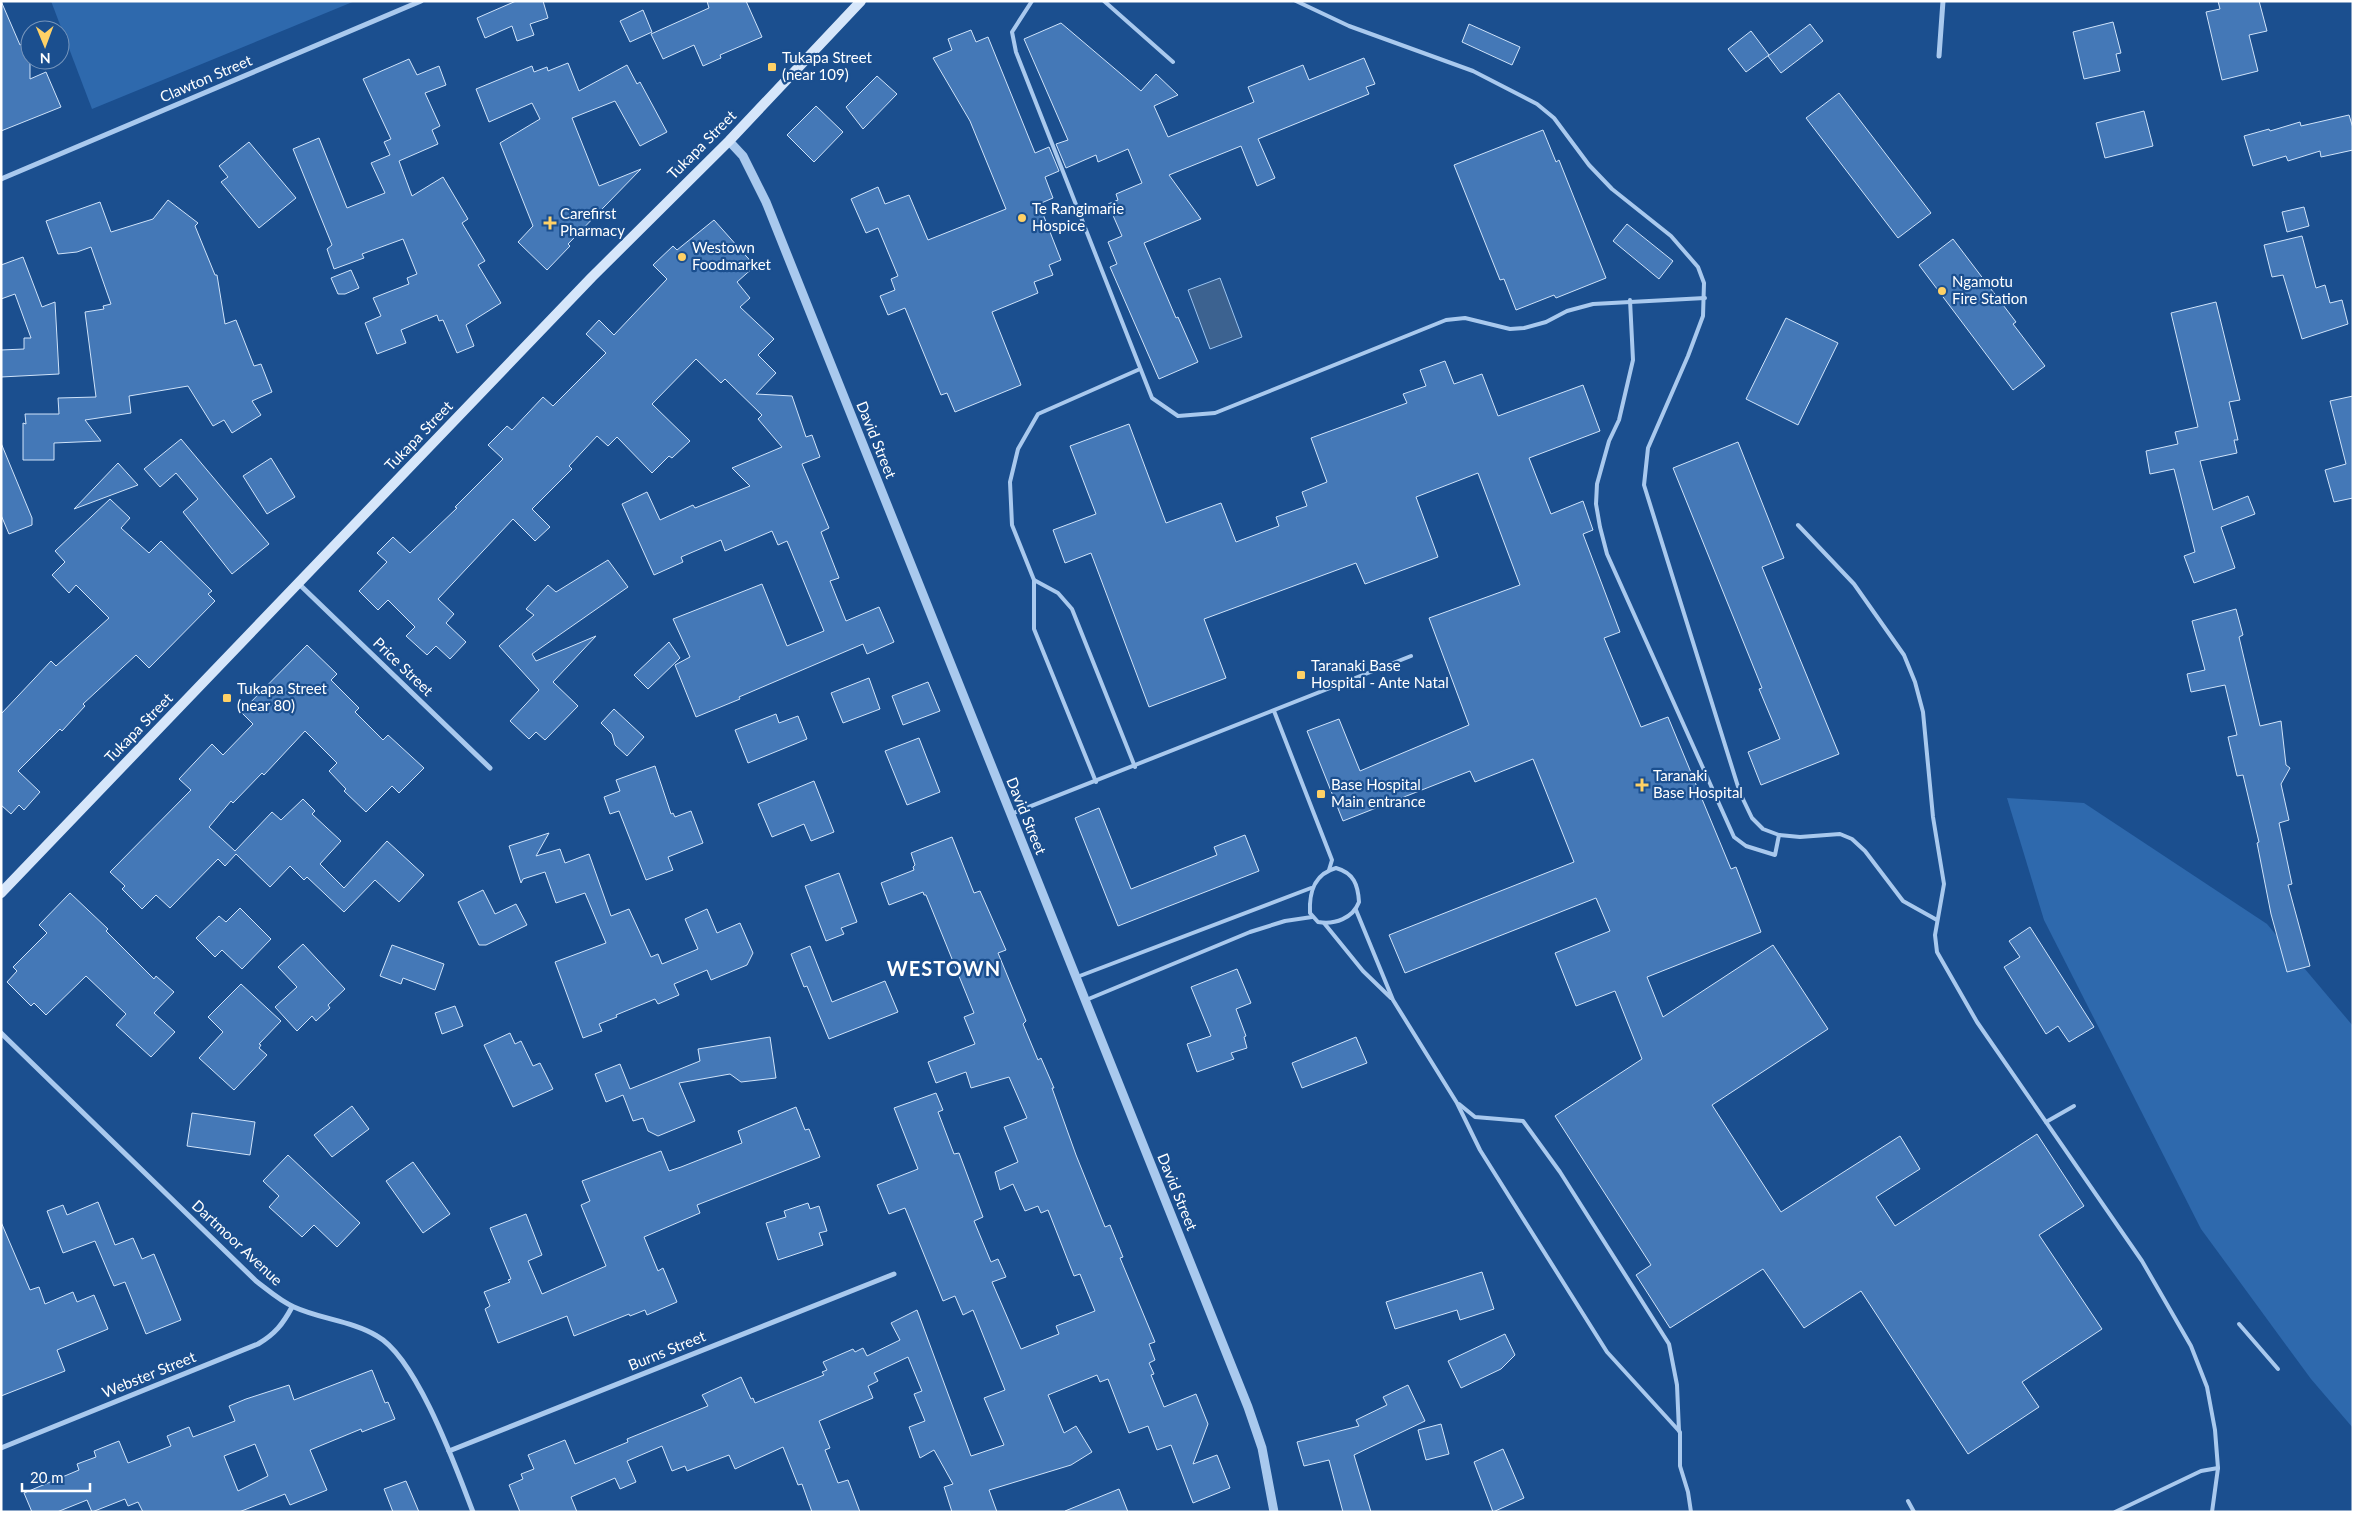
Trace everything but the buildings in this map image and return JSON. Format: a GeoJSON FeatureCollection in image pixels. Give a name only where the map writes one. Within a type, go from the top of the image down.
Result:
{"type":"FeatureCollection","features":[{"type":"Feature","properties":{"kind":"main road","name":"Tukapa Street"},"geometry":{"type":"LineString","coordinates":[[1,893],[598,270],[728,141],[861,1]]}},
{"type":"Feature","properties":{"kind":"street","name":"Clawton Street"},"geometry":{"type":"LineString","coordinates":[[1,180],[422,1]]}},
{"type":"Feature","properties":{"kind":"street"},"geometry":{"type":"LineString","coordinates":[[1939,56],[1943,1]]}},
{"type":"Feature","properties":{"kind":"street","name":"David Street"},"geometry":{"type":"LineString","coordinates":[[728,141],[743,156],[766,202],[1077,977],[1248,1407],[1262,1448],[1274,1512]]}},
{"type":"Feature","properties":{"kind":"street","name":"Price Street"},"geometry":{"type":"LineString","coordinates":[[299,584],[490,768]]}},
{"type":"Feature","properties":{"kind":"street","name":"Dartmoor Avenue"},"geometry":{"type":"LineString","coordinates":[[1,1032],[256,1281],[292,1306],[377,1336],[393,1348],[410,1369],[449,1451],[473,1512]]}},
{"type":"Feature","properties":{"kind":"street","name":"Burns Street"},"geometry":{"type":"LineString","coordinates":[[449,1451],[894,1274]]}},
{"type":"Feature","properties":{"kind":"street","name":"Webster Street"},"geometry":{"type":"LineString","coordinates":[[1,1448],[258,1344],[274,1334],[284,1322],[292,1306]]}},
{"type":"Feature","properties":{"kind":"lane"},"geometry":{"type":"LineString","coordinates":[[1032,1],[1012,32],[1016,52],[1152,398],[1178,416],[1215,414],[1446,320],[1465,318],[1510,329],[1524,328],[1546,322],[1567,311],[1593,304],[1630,300],[1705,298]]}},
{"type":"Feature","properties":{"kind":"lane"},"geometry":{"type":"LineString","coordinates":[[1104,1],[1172,62]]}},
{"type":"Feature","properties":{"kind":"lane"},"geometry":{"type":"LineString","coordinates":[[1296,1],[1349,26],[1474,70],[1537,104],[1554,118],[1589,165],[1612,189],[1671,236],[1698,267],[1704,283],[1703,316],[1694,342],[1648,448],[1644,485],[1740,793],[1752,818],[1763,829],[1779,835],[1800,837],[1840,834],[1852,839],[1865,851],[1903,901],[1937,920]]}},
{"type":"Feature","properties":{"kind":"lane"},"geometry":{"type":"LineString","coordinates":[[1630,300],[1633,360],[1629,385],[1619,420],[1609,441],[1597,484],[1596,504],[1607,554],[1734,837],[1746,846],[1775,855],[1779,835]]}},
{"type":"Feature","properties":{"kind":"lane"},"geometry":{"type":"LineString","coordinates":[[1096,782],[1034,629],[1034,580],[1012,525],[1010,482],[1018,449],[1038,414],[1140,369]]}},
{"type":"Feature","properties":{"kind":"lane"},"geometry":{"type":"LineString","coordinates":[[1798,525],[1854,584],[1904,655],[1915,682],[1923,712],[1933,817],[1944,884],[1943,901],[1935,935],[1937,952],[1977,1022],[2142,1261],[2191,1346],[2207,1387],[2215,1430],[2218,1468],[2212,1512]]}},
{"type":"Feature","properties":{"kind":"lane"},"geometry":{"type":"LineString","coordinates":[[1034,580],[1058,593],[1072,608],[1135,767]]}},
{"type":"Feature","properties":{"kind":"lane"},"geometry":{"type":"LineString","coordinates":[[1010,814],[1135,767],[1411,656]]}},
{"type":"Feature","properties":{"kind":"lane"},"geometry":{"type":"LineString","coordinates":[[1274,711],[1332,860],[1330,870]]}},
{"type":"Feature","properties":{"kind":"lane"},"geometry":{"type":"LineString","coordinates":[[1312,917],[1310,905],[1311,888],[1316,880],[1330,870],[1336,868],[1344,870],[1352,877],[1359,892],[1359,902],[1356,910],[1342,920],[1324,923]]}},
{"type":"Feature","properties":{"kind":"lane"},"geometry":{"type":"LineString","coordinates":[[1077,977],[1311,888]]}},
{"type":"Feature","properties":{"kind":"lane"},"geometry":{"type":"LineString","coordinates":[[1356,910],[1393,1000],[1457,1103],[1480,1150],[1607,1352],[1680,1432]]}},
{"type":"Feature","properties":{"kind":"lane"},"geometry":{"type":"LineString","coordinates":[[1086,1000],[1250,932],[1285,921],[1312,917],[1324,923],[1364,971],[1393,1000]]}},
{"type":"Feature","properties":{"kind":"lane"},"geometry":{"type":"LineString","coordinates":[[1457,1103],[1474,1117],[1523,1121],[1560,1172],[1669,1344],[1677,1385],[1680,1466],[1688,1492],[1691,1512]]}},
{"type":"Feature","properties":{"kind":"lane"},"geometry":{"type":"LineString","coordinates":[[2046,1122],[2074,1106]]}},
{"type":"Feature","properties":{"kind":"lane"},"geometry":{"type":"LineString","coordinates":[[2239,1324],[2278,1368]]}},
{"type":"Feature","properties":{"kind":"lane"},"geometry":{"type":"LineString","coordinates":[[2115,1512],[2201,1471],[2218,1468]]}},
{"type":"Feature","properties":{"kind":"lane"},"geometry":{"type":"LineString","coordinates":[[1908,1501],[1914,1512]]}},
{"type":"Feature","properties":{"kind":"shaded area"},"geometry":{"type":"Polygon","coordinates":[[[51,1],[355,1],[92,109],[70,51],[70,20],[58,20],[51,1]]]}},
{"type":"Feature","properties":{"kind":"shaded area"},"geometry":{"type":"Polygon","coordinates":[[[1220,278],[1242,337],[1210,349],[1188,290],[1220,278]]]}},
{"type":"Feature","properties":{"kind":"shaded area"},"geometry":{"type":"Polygon","coordinates":[[[2007,798],[2084,803],[2267,924],[2353,1026],[2353,1428],[2311,1379],[2201,1229],[2044,920],[2007,798]]]}},
{"type":"Feature","properties":{"kind":"place","name":"Tukapa Street (near 109)"},"geometry":{"type":"Point","coordinates":[772,67]}},
{"type":"Feature","properties":{"kind":"place","name":"Te Rangimarie Hospice"},"geometry":{"type":"Point","coordinates":[1022,218]}},
{"type":"Feature","properties":{"kind":"place","name":"Carefirst Pharmacy"},"geometry":{"type":"Point","coordinates":[550,223]}},
{"type":"Feature","properties":{"kind":"place","name":"Westown Foodmarket"},"geometry":{"type":"Point","coordinates":[682,257]}},
{"type":"Feature","properties":{"kind":"place","name":"Ngamotu Fire Station"},"geometry":{"type":"Point","coordinates":[1942,291]}},
{"type":"Feature","properties":{"kind":"place","name":"Taranaki Base Hospital - Ante Natal"},"geometry":{"type":"Point","coordinates":[1301,675]}},
{"type":"Feature","properties":{"kind":"place","name":"Tukapa Street (near 80)"},"geometry":{"type":"Point","coordinates":[227,698]}},
{"type":"Feature","properties":{"kind":"place","name":"Taranaki Base Hospital"},"geometry":{"type":"Point","coordinates":[1642,785]}},
{"type":"Feature","properties":{"kind":"place","name":"Base Hospital Main entrance"},"geometry":{"type":"Point","coordinates":[1321,794]}},
{"type":"Feature","properties":{"kind":"district","name":"WESTOWN"},"geometry":{"type":"Point","coordinates":[944,969]}}]}
